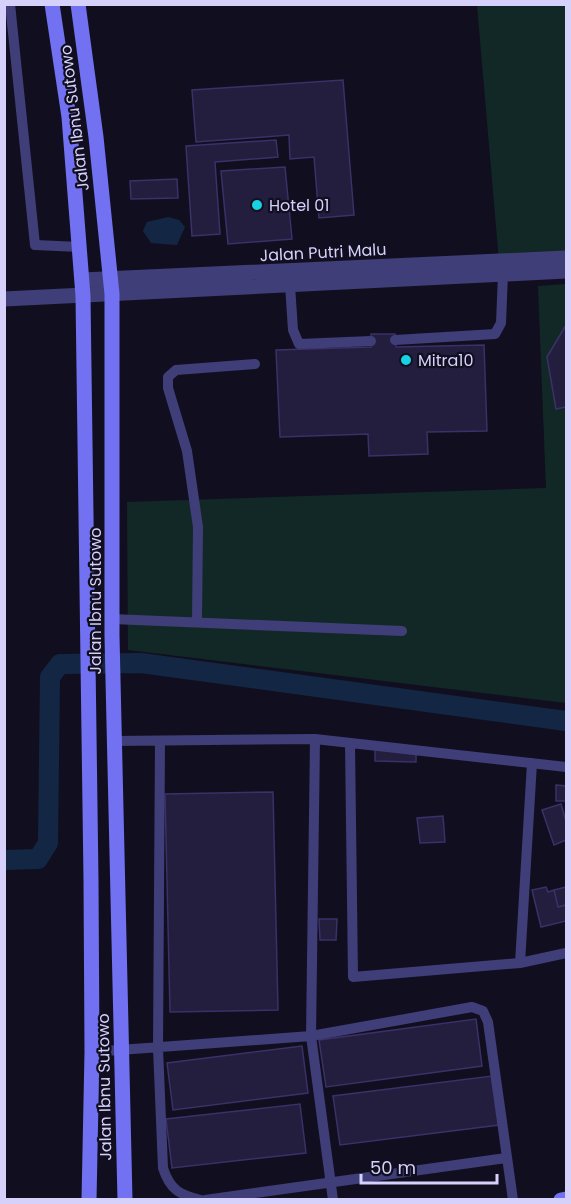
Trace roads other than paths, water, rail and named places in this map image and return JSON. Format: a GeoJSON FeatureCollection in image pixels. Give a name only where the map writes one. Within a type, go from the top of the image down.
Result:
{"type":"FeatureCollection","features":[{"type":"Feature","properties":{"kind":"main road","name":"Jalan Ibnu Sutowo"},"geometry":{"type":"LineString","coordinates":[[52,4],[69,117],[83,296],[90,639],[88,695],[92,1052],[89,1200]]}},
{"type":"Feature","properties":{"kind":"main road","name":"Jalan Ibnu Sutowo"},"geometry":{"type":"LineString","coordinates":[[78,4],[96,137],[111,287],[112,636],[125,1200]]}},
{"type":"Feature","properties":{"kind":"main road"},"geometry":{"type":"LineString","coordinates":[[561,1200],[567,1199]]}},
{"type":"Feature","properties":{"kind":"street","name":"Jalan Putri Malu"},"geometry":{"type":"LineString","coordinates":[[4,299],[83,296],[111,287],[567,258]]}},
{"type":"Feature","properties":{"kind":"street","name":"Jalan Putri Malu"},"geometry":{"type":"LineString","coordinates":[[82,280],[111,287],[290,285],[567,271]]}},
{"type":"Feature","properties":{"kind":"lane"},"geometry":{"type":"LineString","coordinates":[[10,4],[36,245],[80,247]]}},
{"type":"Feature","properties":{"kind":"lane"},"geometry":{"type":"LineString","coordinates":[[395,340],[495,334],[501,323],[503,274]]}},
{"type":"Feature","properties":{"kind":"lane"},"geometry":{"type":"LineString","coordinates":[[290,285],[293,330],[299,344],[371,341]]}},
{"type":"Feature","properties":{"kind":"lane"},"geometry":{"type":"LineString","coordinates":[[197,621],[198,527],[187,451],[168,388],[168,377],[176,370],[255,364]]}},
{"type":"Feature","properties":{"kind":"lane"},"geometry":{"type":"LineString","coordinates":[[112,619],[402,631]]}},
{"type":"Feature","properties":{"kind":"lane"},"geometry":{"type":"LineString","coordinates":[[115,741],[315,739],[567,767]]}},
{"type":"Feature","properties":{"kind":"lane"},"geometry":{"type":"LineString","coordinates":[[315,739],[311,1036],[333,1200]]}},
{"type":"Feature","properties":{"kind":"lane"},"geometry":{"type":"LineString","coordinates":[[160,741],[158,1048],[163,1168],[168,1182],[184,1196],[203,1200],[506,1158]]}},
{"type":"Feature","properties":{"kind":"lane"},"geometry":{"type":"LineString","coordinates":[[351,743],[353,976],[520,963],[567,953]]}},
{"type":"Feature","properties":{"kind":"lane"},"geometry":{"type":"LineString","coordinates":[[520,963],[532,763]]}},
{"type":"Feature","properties":{"kind":"lane"},"geometry":{"type":"LineString","coordinates":[[92,1052],[311,1036],[472,1007],[483,1011],[488,1022],[513,1200]]}},
{"type":"Feature","properties":{"kind":"water"},"geometry":{"type":"Polygon","coordinates":[[[168,217],[179,220],[185,227],[177,245],[151,243],[143,231],[147,222],[168,217]]]}},
{"type":"Feature","properties":{"kind":"waterway"},"geometry":{"type":"LineString","coordinates":[[4,860],[38,859],[48,843],[50,677],[60,664],[141,663],[566,721]]}},
{"type":"Feature","properties":{"kind":"place","name":"Hotel 01"},"geometry":{"type":"Point","coordinates":[257,205]}},
{"type":"Feature","properties":{"kind":"place","name":"Mitra10"},"geometry":{"type":"Point","coordinates":[406,360]}}]}
